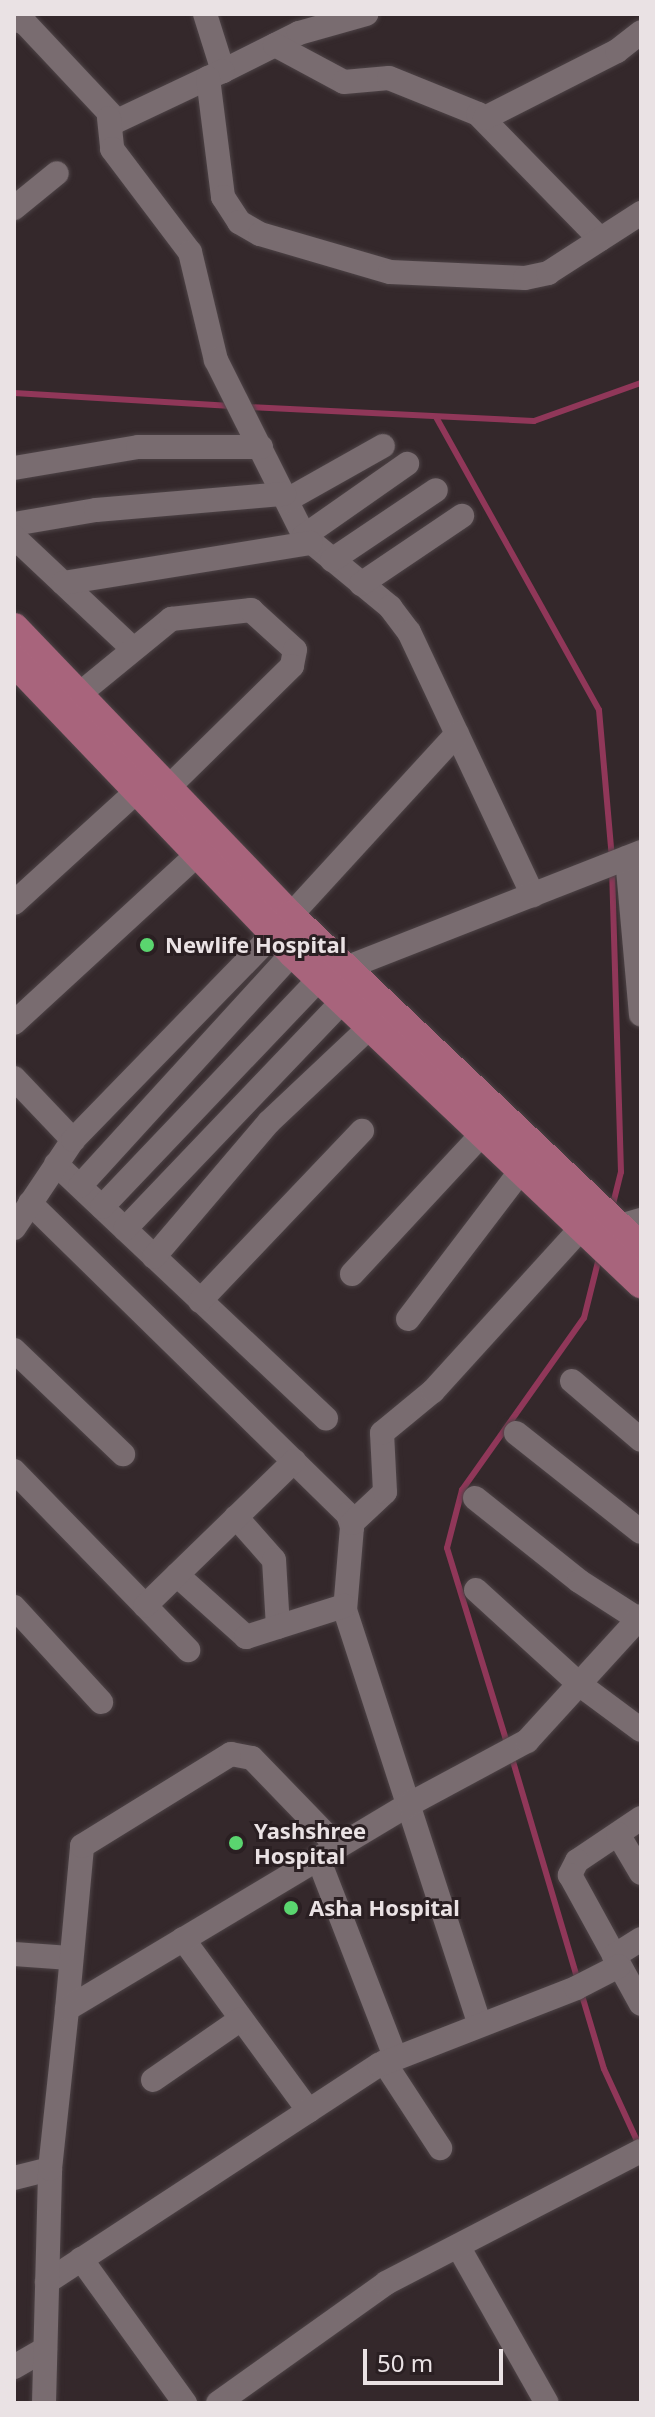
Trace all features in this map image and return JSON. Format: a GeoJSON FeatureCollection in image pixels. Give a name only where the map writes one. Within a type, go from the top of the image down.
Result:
{"type":"FeatureCollection","features":[{"type":"Feature","properties":{"kind":"main road"},"geometry":{"type":"LineString","coordinates":[[14,628],[77,696],[197,855],[332,973],[608,1226],[641,1283]]}},
{"type":"Feature","properties":{"kind":"main road"},"geometry":{"type":"LineString","coordinates":[[18,673],[151,792],[286,934]]}},
{"type":"Feature","properties":{"kind":"main road"},"geometry":{"type":"LineString","coordinates":[[332,973],[344,1000],[523,1168],[641,1248]]}},
{"type":"Feature","properties":{"kind":"street"},"geometry":{"type":"LineString","coordinates":[[205,14],[215,74],[223,197],[239,222],[260,234],[404,275],[525,278],[548,273],[641,213]]}},
{"type":"Feature","properties":{"kind":"street"},"geometry":{"type":"LineString","coordinates":[[109,118],[125,119],[275,45],[302,23],[366,14]]}},
{"type":"Feature","properties":{"kind":"street"},"geometry":{"type":"LineString","coordinates":[[15,16],[25,23],[109,118],[112,149],[190,252],[216,360],[308,540],[390,607],[409,632],[533,895]]}},
{"type":"Feature","properties":{"kind":"street"},"geometry":{"type":"LineString","coordinates":[[485,118],[608,56],[641,32]]}},
{"type":"Feature","properties":{"kind":"street"},"geometry":{"type":"LineString","coordinates":[[275,45],[344,82],[389,78],[485,118],[600,239]]}},
{"type":"Feature","properties":{"kind":"street"},"geometry":{"type":"LineString","coordinates":[[14,208],[57,173]]}},
{"type":"Feature","properties":{"kind":"street"},"geometry":{"type":"LineString","coordinates":[[14,468],[138,447],[259,443]]}},
{"type":"Feature","properties":{"kind":"street"},"geometry":{"type":"LineString","coordinates":[[14,524],[96,510],[286,497],[383,446]]}},
{"type":"Feature","properties":{"kind":"street"},"geometry":{"type":"LineString","coordinates":[[63,583],[308,540],[407,464]]}},
{"type":"Feature","properties":{"kind":"street"},"geometry":{"type":"LineString","coordinates":[[332,560],[436,490]]}},
{"type":"Feature","properties":{"kind":"street"},"geometry":{"type":"LineString","coordinates":[[361,584],[462,516]]}},
{"type":"Feature","properties":{"kind":"street"},"geometry":{"type":"LineString","coordinates":[[14,537],[132,648]]}},
{"type":"Feature","properties":{"kind":"street"},"geometry":{"type":"LineString","coordinates":[[14,903],[151,792],[292,666],[296,655],[257,613],[243,609],[171,619],[77,696]]}},
{"type":"Feature","properties":{"kind":"street"},"geometry":{"type":"LineString","coordinates":[[80,1186],[286,934],[457,734]]}},
{"type":"Feature","properties":{"kind":"street"},"geometry":{"type":"LineString","coordinates":[[14,1023],[197,855]]}},
{"type":"Feature","properties":{"kind":"street"},"geometry":{"type":"LineString","coordinates":[[102,1207],[332,973],[634,855],[641,1014]]}},
{"type":"Feature","properties":{"kind":"street"},"geometry":{"type":"LineString","coordinates":[[14,1228],[73,1140],[286,934]]}},
{"type":"Feature","properties":{"kind":"street"},"geometry":{"type":"LineString","coordinates":[[125,1229],[344,1000]]}},
{"type":"Feature","properties":{"kind":"street"},"geometry":{"type":"LineString","coordinates":[[154,1257],[269,1122],[371,1026]]}},
{"type":"Feature","properties":{"kind":"street"},"geometry":{"type":"LineString","coordinates":[[14,1078],[73,1140]]}},
{"type":"Feature","properties":{"kind":"street"},"geometry":{"type":"LineString","coordinates":[[200,1301],[362,1131]]}},
{"type":"Feature","properties":{"kind":"street"},"geometry":{"type":"LineString","coordinates":[[352,1274],[484,1132]]}},
{"type":"Feature","properties":{"kind":"street"},"geometry":{"type":"LineString","coordinates":[[56,1164],[326,1418]]}},
{"type":"Feature","properties":{"kind":"street"},"geometry":{"type":"LineString","coordinates":[[408,1319],[523,1168]]}},
{"type":"Feature","properties":{"kind":"street"},"geometry":{"type":"LineString","coordinates":[[30,1203],[294,1461],[352,1523]]}},
{"type":"Feature","properties":{"kind":"street"},"geometry":{"type":"LineString","coordinates":[[480,2025],[344,1606],[352,1523],[385,1492],[382,1433],[433,1391],[608,1226]]}},
{"type":"Feature","properties":{"kind":"street"},"geometry":{"type":"LineString","coordinates":[[14,1350],[123,1454]]}},
{"type":"Feature","properties":{"kind":"street"},"geometry":{"type":"LineString","coordinates":[[572,1381],[641,1440]]}},
{"type":"Feature","properties":{"kind":"street"},"geometry":{"type":"LineString","coordinates":[[516,1433],[641,1532]]}},
{"type":"Feature","properties":{"kind":"street"},"geometry":{"type":"LineString","coordinates":[[145,1606],[294,1461]]}},
{"type":"Feature","properties":{"kind":"street"},"geometry":{"type":"LineString","coordinates":[[14,1471],[188,1650]]}},
{"type":"Feature","properties":{"kind":"street"},"geometry":{"type":"LineString","coordinates":[[67,2009],[410,1804],[527,1741],[638,1623],[579,1581],[475,1498]]}},
{"type":"Feature","properties":{"kind":"street"},"geometry":{"type":"LineString","coordinates":[[236,1517],[274,1560],[278,1627]]}},
{"type":"Feature","properties":{"kind":"street"},"geometry":{"type":"LineString","coordinates":[[177,1575],[240,1636],[344,1606]]}},
{"type":"Feature","properties":{"kind":"street"},"geometry":{"type":"LineString","coordinates":[[476,1590],[579,1684],[641,1730]]}},
{"type":"Feature","properties":{"kind":"street"},"geometry":{"type":"LineString","coordinates":[[14,1607],[101,1702]]}},
{"type":"Feature","properties":{"kind":"street"},"geometry":{"type":"LineString","coordinates":[[44,2403],[50,2169],[82,1846],[231,1754],[252,1758],[328,1853],[390,2060],[440,2148]]}},
{"type":"Feature","properties":{"kind":"street"},"geometry":{"type":"LineString","coordinates":[[641,1818],[577,1861],[570,1875],[611,1966],[641,2004]]}},
{"type":"Feature","properties":{"kind":"street"},"geometry":{"type":"LineString","coordinates":[[618,1834],[641,1873]]}},
{"type":"Feature","properties":{"kind":"street"},"geometry":{"type":"LineString","coordinates":[[183,1939],[309,2111]]}},
{"type":"Feature","properties":{"kind":"street"},"geometry":{"type":"LineString","coordinates":[[47,2282],[390,2060],[576,1988],[611,1966],[641,1939]]}},
{"type":"Feature","properties":{"kind":"street"},"geometry":{"type":"LineString","coordinates":[[14,1954],[70,1958]]}},
{"type":"Feature","properties":{"kind":"street"},"geometry":{"type":"LineString","coordinates":[[153,2080],[241,2019]]}},
{"type":"Feature","properties":{"kind":"street"},"geometry":{"type":"LineString","coordinates":[[218,2403],[374,2290],[640,2152]]}},
{"type":"Feature","properties":{"kind":"street"},"geometry":{"type":"LineString","coordinates":[[14,2178],[50,2169]]}},
{"type":"Feature","properties":{"kind":"street"},"geometry":{"type":"LineString","coordinates":[[458,2246],[547,2403]]}},
{"type":"Feature","properties":{"kind":"street"},"geometry":{"type":"LineString","coordinates":[[81,2259],[185,2403]]}},
{"type":"Feature","properties":{"kind":"street"},"geometry":{"type":"LineString","coordinates":[[14,2367],[45,2349]]}},
{"type":"Feature","properties":{"kind":"waterway"},"geometry":{"type":"LineString","coordinates":[[247,407],[534,421],[641,383]]}},
{"type":"Feature","properties":{"kind":"waterway"},"geometry":{"type":"LineString","coordinates":[[14,393],[232,406]]}},
{"type":"Feature","properties":{"kind":"waterway"},"geometry":{"type":"LineString","coordinates":[[436,417],[599,710],[612,858]]}},
{"type":"Feature","properties":{"kind":"waterway"},"geometry":{"type":"LineString","coordinates":[[612,869],[621,1172],[612,1208]]}},
{"type":"Feature","properties":{"kind":"waterway"},"geometry":{"type":"LineString","coordinates":[[507,1743],[447,1548],[462,1490],[584,1318],[599,1258]]}},
{"type":"Feature","properties":{"kind":"waterway"},"geometry":{"type":"LineString","coordinates":[[512,1758],[578,1981]]}},
{"type":"Feature","properties":{"kind":"waterway"},"geometry":{"type":"LineString","coordinates":[[581,1992],[604,2069],[639,2145]]}},
{"type":"Feature","properties":{"kind":"place","name":"Newlife Hospital"},"geometry":{"type":"Point","coordinates":[147,945]}},
{"type":"Feature","properties":{"kind":"place","name":"Yashshree Hospital"},"geometry":{"type":"Point","coordinates":[236,1843]}},
{"type":"Feature","properties":{"kind":"place","name":"Asha Hospital"},"geometry":{"type":"Point","coordinates":[291,1908]}}]}
